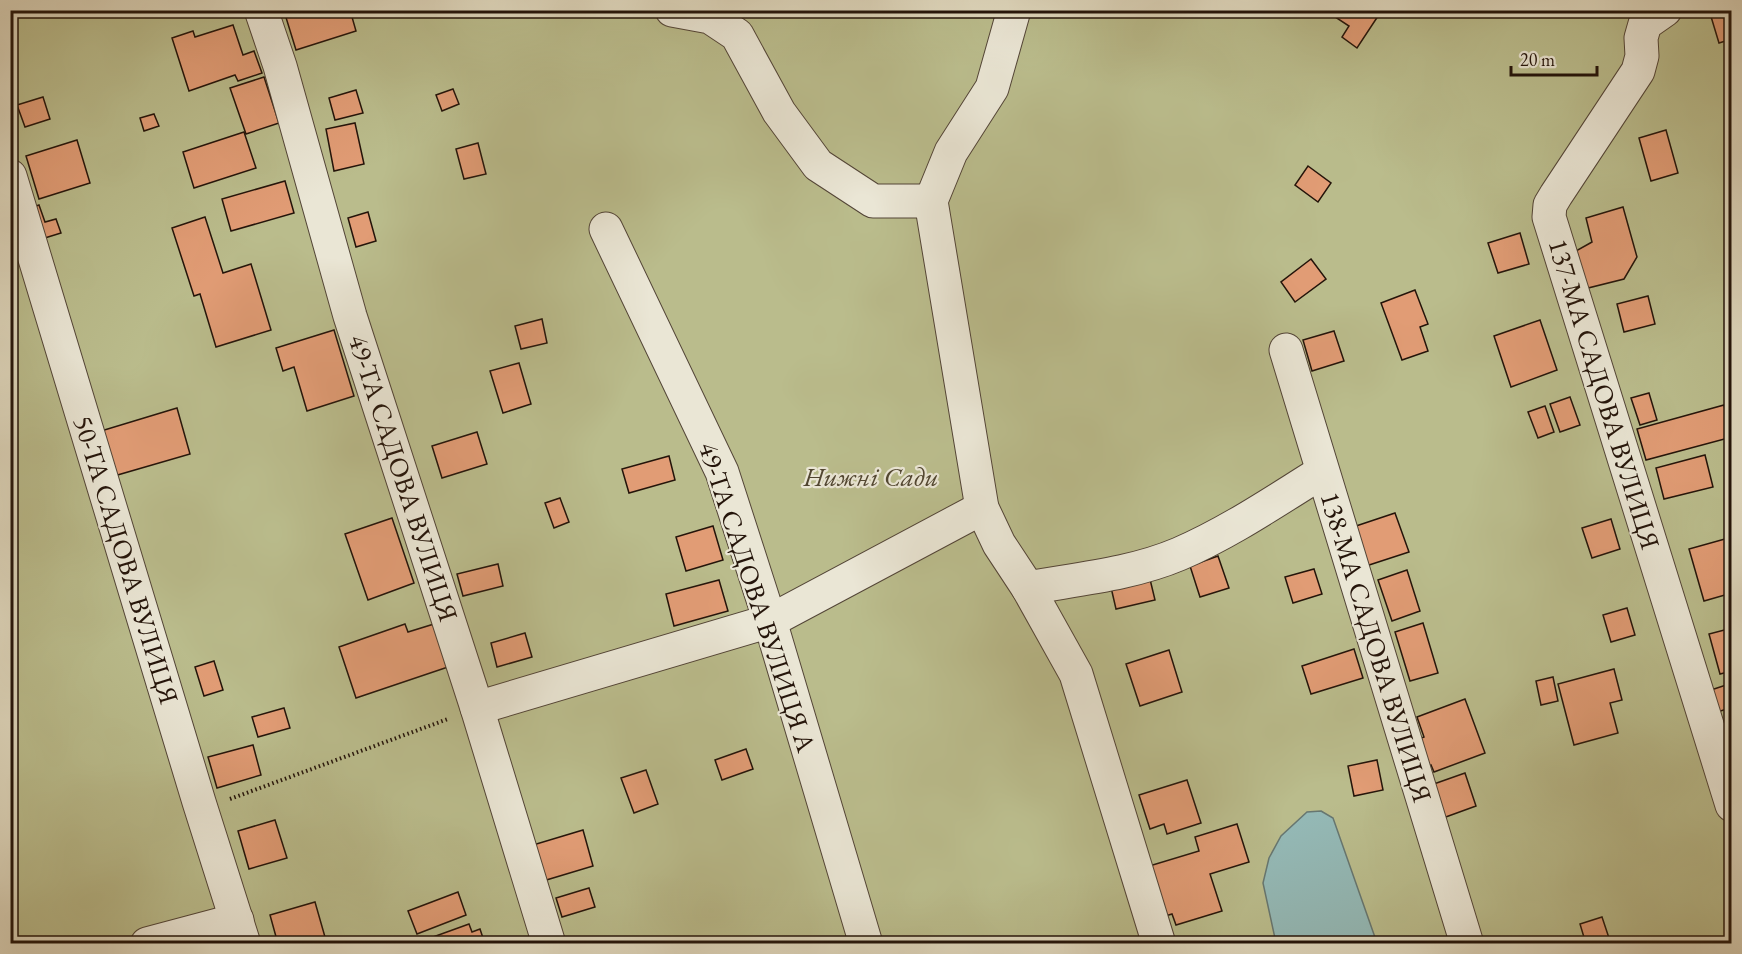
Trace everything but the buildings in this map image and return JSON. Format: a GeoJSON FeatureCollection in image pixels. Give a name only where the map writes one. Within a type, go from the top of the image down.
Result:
{"type":"FeatureCollection","features":[{"type":"Feature","properties":{"kind":"street","name":"49-ТА САДОВА ВУЛИЦЯ"},"geometry":{"type":"LineString","coordinates":[[261,10],[280,66],[350,316],[477,708],[549,944]]}},
{"type":"Feature","properties":{"kind":"street"},"geometry":{"type":"LineString","coordinates":[[672,10],[710,17],[737,34],[779,112],[819,165],[873,201],[931,201]]}},
{"type":"Feature","properties":{"kind":"street"},"geometry":{"type":"LineString","coordinates":[[1014,10],[992,88],[951,152],[931,201],[982,508],[999,544],[1028,588],[1076,674],[1159,944]]}},
{"type":"Feature","properties":{"kind":"street","name":"137-МА САДОВА ВУЛИЦЯ"},"geometry":{"type":"LineString","coordinates":[[1665,10],[1645,24],[1641,38],[1642,56],[1638,70],[1556,195],[1550,206],[1549,217],[1731,805]]}},
{"type":"Feature","properties":{"kind":"street","name":"50-ТА САДОВА ВУЛИЦЯ"},"geometry":{"type":"LineString","coordinates":[[10,176],[201,810],[240,932]]}},
{"type":"Feature","properties":{"kind":"street","name":"49-ТА САДОВА ВУЛИЦЯ А"},"geometry":{"type":"LineString","coordinates":[[606,229],[722,472],[770,621],[866,944]]}},
{"type":"Feature","properties":{"kind":"street","name":"138-МА САДОВА ВУЛИЦЯ"},"geometry":{"type":"LineString","coordinates":[[1286,350],[1467,944]]}},
{"type":"Feature","properties":{"kind":"street"},"geometry":{"type":"LineString","coordinates":[[1028,588],[1123,572],[1178,554],[1234,526],[1322,472]]}},
{"type":"Feature","properties":{"kind":"street"},"geometry":{"type":"LineString","coordinates":[[477,708],[770,621],[982,508]]}},
{"type":"Feature","properties":{"kind":"street"},"geometry":{"type":"LineString","coordinates":[[147,944],[240,932]]}},
{"type":"Feature","properties":{"kind":"path"},"geometry":{"type":"LineString","coordinates":[[201,810],[477,708]]}},
{"type":"Feature","properties":{"kind":"green space","name":"Нижні Сади"},"geometry":{"type":"Polygon","coordinates":[[[11,11],[1731,11],[1731,943],[11,943],[11,11]]]}},
{"type":"Feature","properties":{"kind":"water"},"geometry":{"type":"Polygon","coordinates":[[[1321,811],[1333,818],[1377,943],[1276,943],[1263,883],[1269,858],[1281,836],[1307,812],[1321,811]]]}}]}
